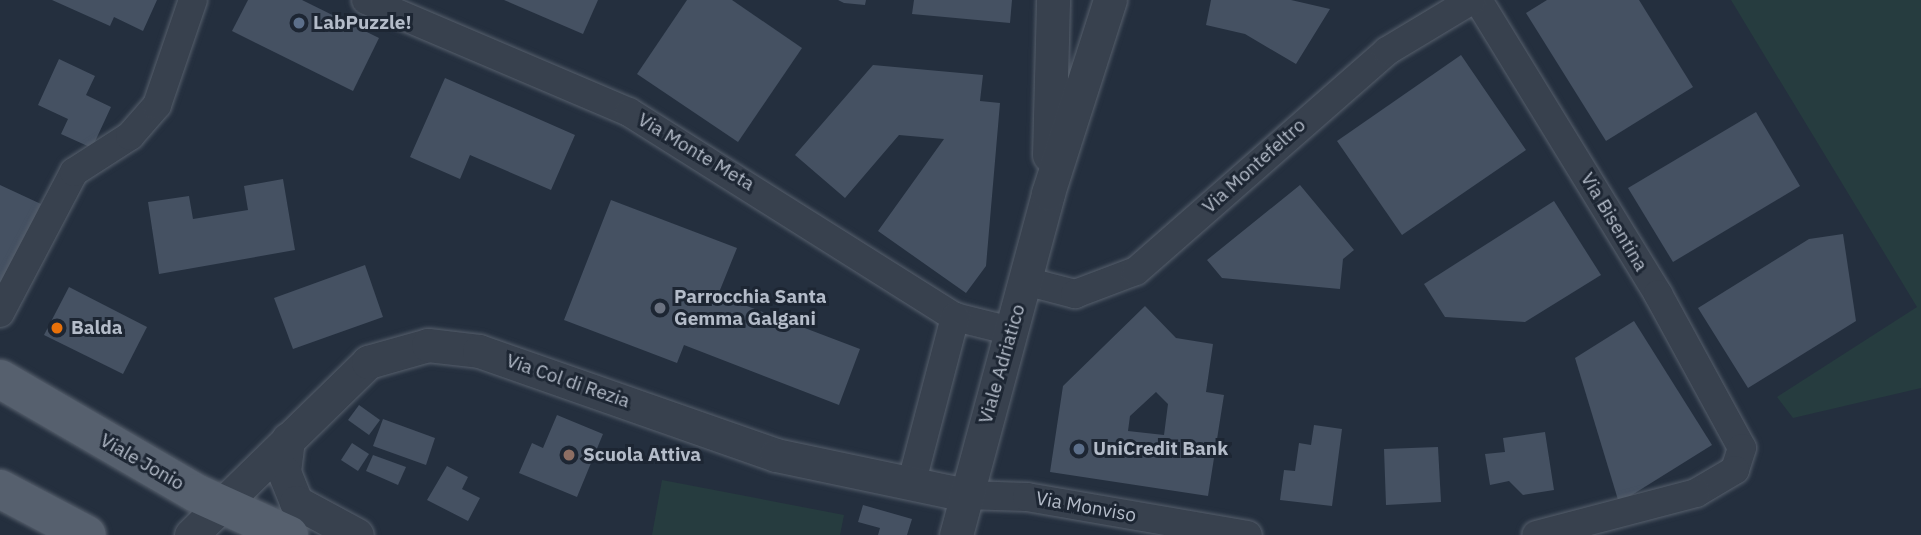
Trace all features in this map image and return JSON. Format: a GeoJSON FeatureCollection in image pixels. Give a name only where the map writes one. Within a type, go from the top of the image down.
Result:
{"type":"FeatureCollection","features":[{"type":"Feature","properties":{"kind":"main road","name":"Viale Jonio"},"geometry":{"type":"LineString","coordinates":[[0,379],[218,504],[289,535]]}},
{"type":"Feature","properties":{"kind":"main road"},"geometry":{"type":"LineString","coordinates":[[0,489],[87,535]]}},
{"type":"Feature","properties":{"kind":"street"},"geometry":{"type":"LineString","coordinates":[[0,313],[74,172],[130,136],[157,105],[193,0]]}},
{"type":"Feature","properties":{"kind":"street","name":"Via Monte Meta"},"geometry":{"type":"LineString","coordinates":[[366,0],[662,129],[955,317],[1011,331]]}},
{"type":"Feature","properties":{"kind":"street"},"geometry":{"type":"LineString","coordinates":[[1048,193],[1053,0]]}},
{"type":"Feature","properties":{"kind":"street"},"geometry":{"type":"LineString","coordinates":[[1048,193],[1110,0]]}},
{"type":"Feature","properties":{"kind":"street","name":"Via Montefeltro"},"geometry":{"type":"LineString","coordinates":[[1026,281],[1075,294],[1136,271],[1387,51],[1472,0]]}},
{"type":"Feature","properties":{"kind":"street","name":"Via Bisentina"},"geometry":{"type":"LineString","coordinates":[[1478,0],[1658,294],[1742,448],[1735,470],[1696,493],[1536,535]]}},
{"type":"Feature","properties":{"kind":"street","name":"Viale Adriatico"},"geometry":{"type":"LineString","coordinates":[[956,535],[1048,193]]}},
{"type":"Feature","properties":{"kind":"street"},"geometry":{"type":"LineString","coordinates":[[911,485],[955,317]]}},
{"type":"Feature","properties":{"kind":"street","name":"Via Col di Rezia"},"geometry":{"type":"LineString","coordinates":[[191,535],[218,504],[368,362],[412,346],[445,345],[488,353],[776,455],[966,495]]}},
{"type":"Feature","properties":{"kind":"street"},"geometry":{"type":"LineString","coordinates":[[288,439],[284,472],[296,502],[357,535]]}},
{"type":"Feature","properties":{"kind":"street","name":"Via Monviso"},"geometry":{"type":"LineString","coordinates":[[966,495],[1027,497],[1248,535]]}},
{"type":"Feature","properties":{"kind":"green space"},"geometry":{"type":"Polygon","coordinates":[[[1731,0],[1921,0],[1921,388],[1793,418],[1777,397],[1917,307],[1731,0]]]}},
{"type":"Feature","properties":{"kind":"green space"},"geometry":{"type":"Polygon","coordinates":[[[662,480],[844,515],[840,535],[652,535],[662,480]]]}},
{"type":"Feature","properties":{"kind":"building"},"geometry":{"type":"Polygon","coordinates":[[[52,0],[157,0],[143,31],[114,17],[110,26],[52,0]]]}},
{"type":"Feature","properties":{"kind":"building"},"geometry":{"type":"Polygon","coordinates":[[[248,0],[302,0],[379,38],[353,91],[232,31],[248,0]]]}},
{"type":"Feature","properties":{"kind":"building"},"geometry":{"type":"Polygon","coordinates":[[[504,0],[598,0],[583,34],[504,0]]]}},
{"type":"Feature","properties":{"kind":"building"},"geometry":{"type":"Polygon","coordinates":[[[687,0],[732,0],[802,48],[738,142],[637,74],[687,0]]]}},
{"type":"Feature","properties":{"kind":"building"},"geometry":{"type":"Polygon","coordinates":[[[838,0],[866,0],[865,5],[838,0]]]}},
{"type":"Feature","properties":{"kind":"building"},"geometry":{"type":"Polygon","coordinates":[[[914,0],[1012,0],[1010,23],[912,14],[914,0]]]}},
{"type":"Feature","properties":{"kind":"building"},"geometry":{"type":"Polygon","coordinates":[[[1211,0],[1291,0],[1330,9],[1296,64],[1245,34],[1206,25],[1211,0]]]}},
{"type":"Feature","properties":{"kind":"building"},"geometry":{"type":"Polygon","coordinates":[[[1547,0],[1639,0],[1693,87],[1606,141],[1526,13],[1547,0]]]}},
{"type":"Feature","properties":{"kind":"building"},"geometry":{"type":"Polygon","coordinates":[[[1461,55],[1526,150],[1402,235],[1337,141],[1461,55]]]}},
{"type":"Feature","properties":{"kind":"building"},"geometry":{"type":"Polygon","coordinates":[[[59,59],[95,76],[86,95],[111,107],[92,148],[61,134],[68,119],[38,105],[59,59]]]}},
{"type":"Feature","properties":{"kind":"building"},"geometry":{"type":"Polygon","coordinates":[[[873,65],[983,75],[980,101],[1000,103],[986,266],[966,293],[878,231],[944,139],[899,135],[845,198],[795,155],[873,65]]]}},
{"type":"Feature","properties":{"kind":"building"},"geometry":{"type":"Polygon","coordinates":[[[445,78],[575,135],[551,190],[470,155],[460,179],[410,157],[445,78]]]}},
{"type":"Feature","properties":{"kind":"building"},"geometry":{"type":"Polygon","coordinates":[[[1756,112],[1800,186],[1673,262],[1628,188],[1756,112]]]}},
{"type":"Feature","properties":{"kind":"building"},"geometry":{"type":"Polygon","coordinates":[[[283,179],[295,250],[159,274],[148,202],[189,196],[193,219],[248,210],[244,186],[283,179]]]}},
{"type":"Feature","properties":{"kind":"building"},"geometry":{"type":"Polygon","coordinates":[[[0,185],[41,204],[3,287],[0,286],[0,185]]]}},
{"type":"Feature","properties":{"kind":"building"},"geometry":{"type":"Polygon","coordinates":[[[1300,185],[1354,250],[1343,259],[1340,289],[1222,278],[1207,260],[1300,185]]]}},
{"type":"Feature","properties":{"kind":"building","name":"Parrocchia Santa Gemma Galgani"},"geometry":{"type":"Polygon","coordinates":[[[611,200],[737,248],[718,295],[860,349],[839,405],[684,345],[677,363],[564,320],[611,200]]]}},
{"type":"Feature","properties":{"kind":"building"},"geometry":{"type":"Polygon","coordinates":[[[1554,201],[1601,275],[1525,322],[1445,317],[1424,284],[1554,201]]]}},
{"type":"Feature","properties":{"kind":"building"},"geometry":{"type":"Polygon","coordinates":[[[1843,234],[1856,321],[1748,388],[1698,308],[1809,239],[1843,234]]]}},
{"type":"Feature","properties":{"kind":"building"},"geometry":{"type":"Polygon","coordinates":[[[365,265],[383,317],[293,349],[274,298],[365,265]]]}},
{"type":"Feature","properties":{"kind":"building"},"geometry":{"type":"Polygon","coordinates":[[[69,287],[147,327],[123,374],[44,335],[69,287]]]}},
{"type":"Feature","properties":{"kind":"building"},"geometry":{"type":"Polygon","coordinates":[[[1145,306],[1176,338],[1213,344],[1206,392],[1224,395],[1208,496],[1050,472],[1063,386],[1145,306]],[[1156,392],[1130,416],[1128,431],[1164,435],[1168,404],[1156,392]]]}},
{"type":"Feature","properties":{"kind":"building"},"geometry":{"type":"Polygon","coordinates":[[[1634,321],[1712,445],[1619,503],[1575,358],[1634,321]]]}},
{"type":"Feature","properties":{"kind":"building"},"geometry":{"type":"Polygon","coordinates":[[[359,405],[380,420],[369,435],[348,420],[359,405]]]}},
{"type":"Feature","properties":{"kind":"building"},"geometry":{"type":"Polygon","coordinates":[[[557,415],[603,434],[577,497],[519,473],[532,443],[543,448],[557,415]]]}},
{"type":"Feature","properties":{"kind":"building"},"geometry":{"type":"Polygon","coordinates":[[[383,419],[435,438],[426,465],[373,446],[383,419]]]}},
{"type":"Feature","properties":{"kind":"building"},"geometry":{"type":"Polygon","coordinates":[[[1314,425],[1342,429],[1332,506],[1280,500],[1284,470],[1295,471],[1299,443],[1311,445],[1314,425]]]}},
{"type":"Feature","properties":{"kind":"building"},"geometry":{"type":"Polygon","coordinates":[[[1545,432],[1554,490],[1523,495],[1509,481],[1490,485],[1485,454],[1505,452],[1503,438],[1545,432]]]}},
{"type":"Feature","properties":{"kind":"building"},"geometry":{"type":"Polygon","coordinates":[[[352,443],[369,454],[358,471],[341,460],[352,443]]]}},
{"type":"Feature","properties":{"kind":"building"},"geometry":{"type":"Polygon","coordinates":[[[1438,447],[1441,502],[1386,505],[1384,449],[1438,447]]]}},
{"type":"Feature","properties":{"kind":"building"},"geometry":{"type":"Polygon","coordinates":[[[373,455],[406,467],[398,485],[366,471],[373,455]]]}},
{"type":"Feature","properties":{"kind":"building"},"geometry":{"type":"Polygon","coordinates":[[[447,466],[468,477],[462,489],[480,498],[468,521],[427,500],[447,466]]]}},
{"type":"Feature","properties":{"kind":"building"},"geometry":{"type":"Polygon","coordinates":[[[863,505],[912,519],[907,535],[878,535],[880,528],[858,522],[863,505]]]}},
{"type":"Feature","properties":{"kind":"place","name":"LabPuzzle!"},"geometry":{"type":"Point","coordinates":[299,23]}},
{"type":"Feature","properties":{"kind":"place","name":"Parrocchia Santa Gemma Galgani"},"geometry":{"type":"Point","coordinates":[660,308]}},
{"type":"Feature","properties":{"kind":"place","name":"Balda"},"geometry":{"type":"Point","coordinates":[57,328]}},
{"type":"Feature","properties":{"kind":"place","name":"UniCredit Bank"},"geometry":{"type":"Point","coordinates":[1079,449]}},
{"type":"Feature","properties":{"kind":"place","name":"Scuola Attiva"},"geometry":{"type":"Point","coordinates":[569,455]}}]}
